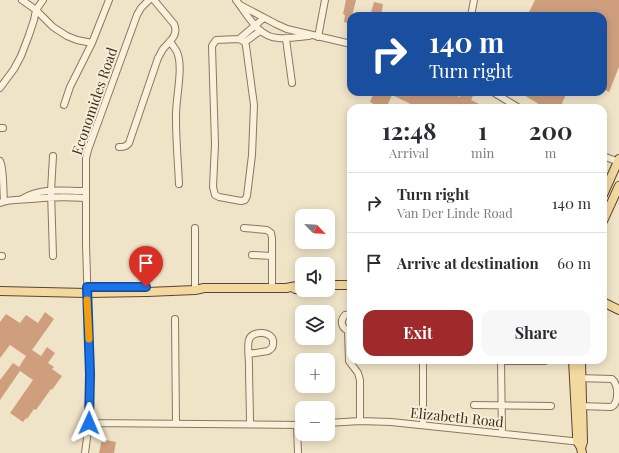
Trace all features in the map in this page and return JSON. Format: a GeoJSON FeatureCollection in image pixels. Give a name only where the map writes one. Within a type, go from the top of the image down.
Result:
{"type":"FeatureCollection","features":[{"type":"Feature","properties":{"kind":"main road"},"geometry":{"type":"LineString","coordinates":[[607,187],[619,161]]}},
{"type":"Feature","properties":{"kind":"main road"},"geometry":{"type":"LineString","coordinates":[[607,212],[619,186]]}},
{"type":"Feature","properties":{"kind":"main road"},"geometry":{"type":"LineString","coordinates":[[335,285],[347,284]]}},
{"type":"Feature","properties":{"kind":"main road"},"geometry":{"type":"LineString","coordinates":[[286,288],[295,286]]}},
{"type":"Feature","properties":{"kind":"main road"},"geometry":{"type":"LineString","coordinates":[[0,287],[87,290]]}},
{"type":"Feature","properties":{"kind":"main road"},"geometry":{"type":"LineString","coordinates":[[0,291],[178,287],[295,289]]}},
{"type":"Feature","properties":{"kind":"main road"},"geometry":{"type":"LineString","coordinates":[[335,290],[347,290]]}},
{"type":"Feature","properties":{"kind":"main road"},"geometry":{"type":"LineString","coordinates":[[607,304],[619,310]]}},
{"type":"Feature","properties":{"kind":"main road"},"geometry":{"type":"LineString","coordinates":[[574,364],[578,378]]}},
{"type":"Feature","properties":{"kind":"main road"},"geometry":{"type":"LineString","coordinates":[[580,364],[578,378],[581,446]]}},
{"type":"Feature","properties":{"kind":"street"},"geometry":{"type":"LineString","coordinates":[[22,0],[36,10],[53,27],[67,36],[92,43]]}},
{"type":"Feature","properties":{"kind":"street"},"geometry":{"type":"LineString","coordinates":[[0,88],[14,69],[21,56],[36,10],[42,0]]}},
{"type":"Feature","properties":{"kind":"street"},"geometry":{"type":"LineString","coordinates":[[64,105],[70,87],[92,43],[109,0]]}},
{"type":"Feature","properties":{"kind":"street"},"geometry":{"type":"LineString","coordinates":[[139,0],[147,1]]}},
{"type":"Feature","properties":{"kind":"street"},"geometry":{"type":"LineString","coordinates":[[119,148],[129,144],[158,58],[176,32],[174,24],[154,0]]}},
{"type":"Feature","properties":{"kind":"street"},"geometry":{"type":"LineString","coordinates":[[316,36],[325,0]]}},
{"type":"Feature","properties":{"kind":"street"},"geometry":{"type":"LineString","coordinates":[[472,12],[474,0]]}},
{"type":"Feature","properties":{"kind":"street","name":"Economides Road"},"geometry":{"type":"LineString","coordinates":[[85,453],[89,423],[90,374],[85,195],[86,158],[137,15],[147,1]]}},
{"type":"Feature","properties":{"kind":"street"},"geometry":{"type":"LineString","coordinates":[[238,3],[258,28],[273,38],[316,36]]}},
{"type":"Feature","properties":{"kind":"street"},"geometry":{"type":"LineString","coordinates":[[238,3],[287,29],[347,43]]}},
{"type":"Feature","properties":{"kind":"street"},"geometry":{"type":"LineString","coordinates":[[242,41],[246,46],[254,105],[251,162],[247,196],[245,200],[241,201],[218,197],[215,195],[213,187],[215,144],[212,46],[216,40],[242,41],[258,28],[264,18]]}},
{"type":"Feature","properties":{"kind":"street"},"geometry":{"type":"LineString","coordinates":[[287,29],[292,83]]}},
{"type":"Feature","properties":{"kind":"street"},"geometry":{"type":"LineString","coordinates":[[170,41],[177,52],[180,72],[176,97],[179,184]]}},
{"type":"Feature","properties":{"kind":"street"},"geometry":{"type":"LineString","coordinates":[[500,96],[512,104]]}},
{"type":"Feature","properties":{"kind":"street"},"geometry":{"type":"LineString","coordinates":[[53,156],[51,194],[53,256]]}},
{"type":"Feature","properties":{"kind":"street"},"geometry":{"type":"LineString","coordinates":[[607,157],[619,161]]}},
{"type":"Feature","properties":{"kind":"street"},"geometry":{"type":"LineString","coordinates":[[0,161],[2,169],[2,202],[51,194],[85,195]]}},
{"type":"Feature","properties":{"kind":"street"},"geometry":{"type":"LineString","coordinates":[[195,228],[195,288]]}},
{"type":"Feature","properties":{"kind":"street"},"geometry":{"type":"LineString","coordinates":[[244,228],[267,230],[271,233],[272,288]]}},
{"type":"Feature","properties":{"kind":"street"},"geometry":{"type":"LineString","coordinates":[[252,255],[272,256]]}},
{"type":"Feature","properties":{"kind":"street"},"geometry":{"type":"LineString","coordinates":[[347,315],[345,315],[342,320],[342,325],[347,330]]}},
{"type":"Feature","properties":{"kind":"street"},"geometry":{"type":"LineString","coordinates":[[175,318],[176,424]]}},
{"type":"Feature","properties":{"kind":"street"},"geometry":{"type":"LineString","coordinates":[[249,354],[270,350],[274,342],[272,336],[258,333],[251,336],[249,340],[249,354],[250,424]]}},
{"type":"Feature","properties":{"kind":"street"},"geometry":{"type":"LineString","coordinates":[[351,364],[359,377],[360,421]]}},
{"type":"Feature","properties":{"kind":"street"},"geometry":{"type":"LineString","coordinates":[[422,364],[423,425]]}},
{"type":"Feature","properties":{"kind":"street"},"geometry":{"type":"LineString","coordinates":[[501,364],[502,434]]}},
{"type":"Feature","properties":{"kind":"street"},"geometry":{"type":"LineString","coordinates":[[578,378],[612,379],[616,384],[618,392],[618,402],[615,406],[579,406]]}},
{"type":"Feature","properties":{"kind":"street"},"geometry":{"type":"LineString","coordinates":[[474,405],[551,406]]}},
{"type":"Feature","properties":{"kind":"street","name":"Elizabeth Road"},"geometry":{"type":"LineString","coordinates":[[335,423],[360,421],[423,425],[502,434],[581,446]]}},
{"type":"Feature","properties":{"kind":"street"},"geometry":{"type":"LineString","coordinates":[[89,423],[295,425]]}},
{"type":"Feature","properties":{"kind":"street"},"geometry":{"type":"LineString","coordinates":[[298,453],[299,441]]}},
{"type":"Feature","properties":{"kind":"building"},"geometry":{"type":"Polygon","coordinates":[[[346,0],[356,0],[353,12],[347,12],[347,23],[344,22],[345,15],[343,14],[346,0]]]}},
{"type":"Feature","properties":{"kind":"building"},"geometry":{"type":"Polygon","coordinates":[[[535,0],[619,0],[619,67],[609,92],[607,91],[607,12],[529,12],[535,0]]]}},
{"type":"Feature","properties":{"kind":"building"},"geometry":{"type":"Polygon","coordinates":[[[374,2],[383,4],[382,12],[371,12],[374,2]]]}},
{"type":"Feature","properties":{"kind":"building"},"geometry":{"type":"Polygon","coordinates":[[[372,96],[392,96],[388,104],[374,104],[370,102],[372,96]]]}},
{"type":"Feature","properties":{"kind":"building"},"geometry":{"type":"Polygon","coordinates":[[[394,96],[473,96],[471,100],[479,104],[411,104],[394,96]]]}},
{"type":"Feature","properties":{"kind":"building"},"geometry":{"type":"Polygon","coordinates":[[[526,96],[565,96],[562,104],[538,104],[526,96]]]}},
{"type":"Feature","properties":{"kind":"building"},"geometry":{"type":"Polygon","coordinates":[[[45,312],[54,319],[32,350],[41,356],[47,347],[55,353],[48,363],[54,367],[52,369],[62,376],[36,410],[34,409],[23,422],[10,413],[33,380],[20,371],[0,400],[0,380],[13,363],[19,367],[26,356],[10,345],[0,358],[0,322],[6,314],[20,323],[26,315],[38,323],[45,312]]]}},
{"type":"Feature","properties":{"kind":"building"},"geometry":{"type":"Polygon","coordinates":[[[102,439],[116,442],[114,453],[99,453],[102,439]]]}},
{"type":"Feature","properties":{"kind":"slow traffic"},"geometry":{"type":"LineString","coordinates":[[87,300],[89,339]]}},
{"type":"Feature","properties":{"kind":"route"},"geometry":{"type":"LineString","coordinates":[[89,423],[90,374],[87,287],[146,287]]}}]}
